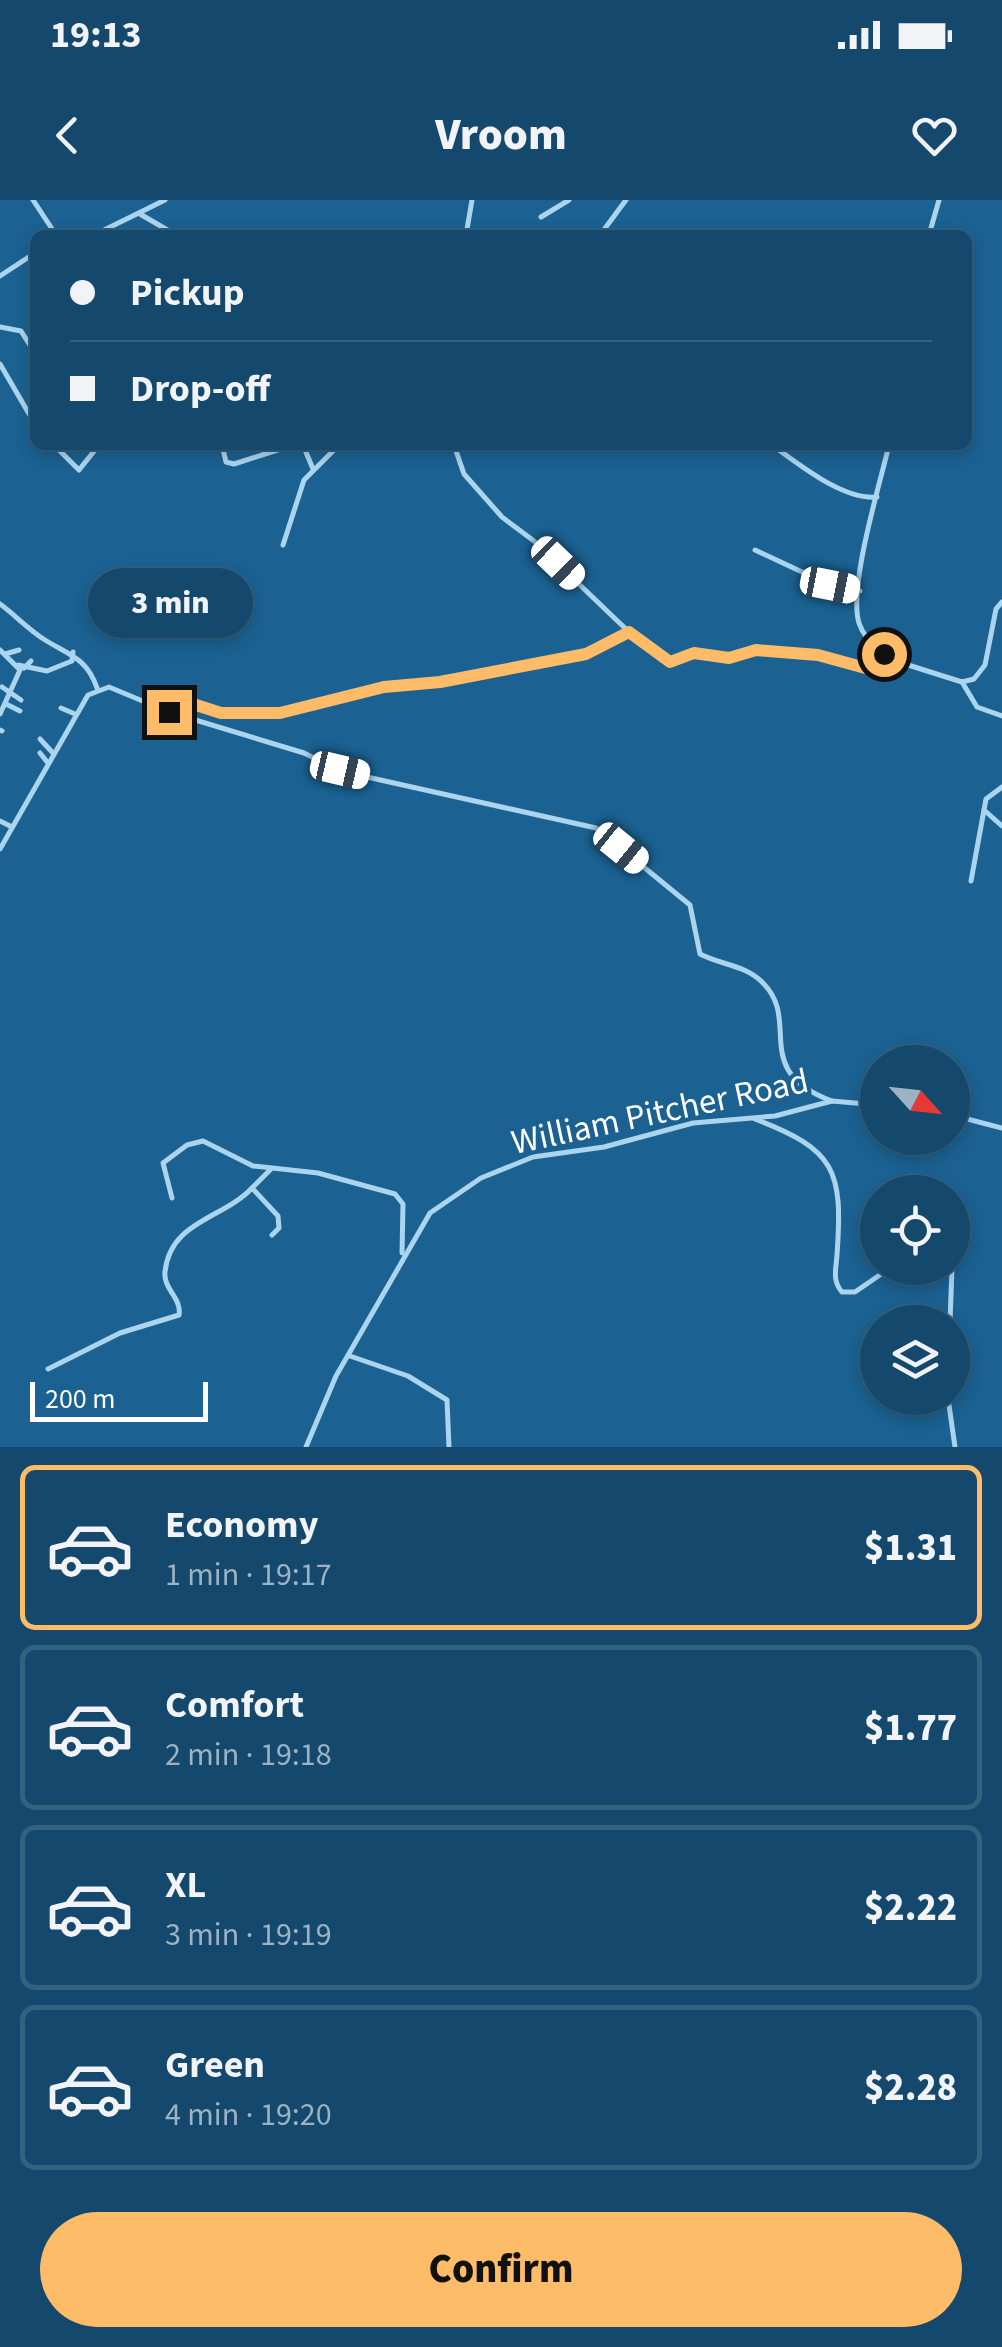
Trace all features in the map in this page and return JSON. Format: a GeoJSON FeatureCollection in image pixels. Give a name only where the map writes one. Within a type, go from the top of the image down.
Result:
{"type":"FeatureCollection","features":[{"type":"Feature","properties":{"kind":"street"},"geometry":{"type":"LineString","coordinates":[[33,200],[52,230]]}},
{"type":"Feature","properties":{"kind":"street"},"geometry":{"type":"LineString","coordinates":[[104,230],[164,200]]}},
{"type":"Feature","properties":{"kind":"street"},"geometry":{"type":"LineString","coordinates":[[467,230],[472,200]]}},
{"type":"Feature","properties":{"kind":"street"},"geometry":{"type":"LineString","coordinates":[[541,218],[569,200]]}},
{"type":"Feature","properties":{"kind":"street"},"geometry":{"type":"LineString","coordinates":[[612,200],[621,207]]}},
{"type":"Feature","properties":{"kind":"street"},"geometry":{"type":"LineString","coordinates":[[604,230],[626,200]]}},
{"type":"Feature","properties":{"kind":"street"},"geometry":{"type":"LineString","coordinates":[[931,230],[939,200]]}},
{"type":"Feature","properties":{"kind":"street"},"geometry":{"type":"LineString","coordinates":[[139,213],[168,230]]}},
{"type":"Feature","properties":{"kind":"street"},"geometry":{"type":"LineString","coordinates":[[0,276],[30,256]]}},
{"type":"Feature","properties":{"kind":"street"},"geometry":{"type":"LineString","coordinates":[[0,328],[15,327],[30,346]]}},
{"type":"Feature","properties":{"kind":"street"},"geometry":{"type":"LineString","coordinates":[[0,364],[30,415]]}},
{"type":"Feature","properties":{"kind":"street"},"geometry":{"type":"LineString","coordinates":[[59,450],[79,470],[96,450]]}},
{"type":"Feature","properties":{"kind":"street"},"geometry":{"type":"LineString","coordinates":[[223,450],[224,460],[230,464],[276,450]]}},
{"type":"Feature","properties":{"kind":"street"},"geometry":{"type":"LineString","coordinates":[[305,450],[313,469]]}},
{"type":"Feature","properties":{"kind":"street"},"geometry":{"type":"LineString","coordinates":[[283,545],[304,480],[334,450]]}},
{"type":"Feature","properties":{"kind":"street"},"geometry":{"type":"LineString","coordinates":[[456,450],[464,474],[502,517],[534,540],[629,632],[670,662],[694,653],[729,658],[756,650],[818,655],[880,672],[904,664]]}},
{"type":"Feature","properties":{"kind":"street"},"geometry":{"type":"LineString","coordinates":[[780,450],[830,482],[865,497],[877,497]]}},
{"type":"Feature","properties":{"kind":"street"},"geometry":{"type":"LineString","coordinates":[[888,450],[860,590],[859,623],[884,654],[962,682],[978,707],[1002,716]]}},
{"type":"Feature","properties":{"kind":"street"},"geometry":{"type":"LineString","coordinates":[[755,550],[830,585],[860,590]]}},
{"type":"Feature","properties":{"kind":"street"},"geometry":{"type":"LineString","coordinates":[[962,682],[981,672],[1002,602]]}},
{"type":"Feature","properties":{"kind":"street"},"geometry":{"type":"LineString","coordinates":[[0,604],[46,640],[72,652],[91,670],[97,689]]}},
{"type":"Feature","properties":{"kind":"street"},"geometry":{"type":"LineString","coordinates":[[169,712],[193,704],[221,713],[280,713],[384,687],[440,682],[586,654],[629,632]]}},
{"type":"Feature","properties":{"kind":"street"},"geometry":{"type":"LineString","coordinates":[[19,650],[3,652],[10,663],[37,672],[60,668],[72,661],[72,652]]}},
{"type":"Feature","properties":{"kind":"street"},"geometry":{"type":"LineString","coordinates":[[880,672],[884,654]]}},
{"type":"Feature","properties":{"kind":"street"},"geometry":{"type":"LineString","coordinates":[[0,714],[21,667],[32,661]]}},
{"type":"Feature","properties":{"kind":"street"},"geometry":{"type":"LineString","coordinates":[[2,687],[21,700]]}},
{"type":"Feature","properties":{"kind":"street"},"geometry":{"type":"LineString","coordinates":[[0,847],[75,714],[97,689],[109,688],[169,712],[304,752],[340,770],[596,828],[690,906],[700,954],[752,973],[766,985],[775,999],[778,1048],[784,1062],[799,1084],[832,1101]]}},
{"type":"Feature","properties":{"kind":"street"},"geometry":{"type":"LineString","coordinates":[[6,704],[20,712]]}},
{"type":"Feature","properties":{"kind":"street"},"geometry":{"type":"LineString","coordinates":[[61,708],[75,714]]}},
{"type":"Feature","properties":{"kind":"street"},"geometry":{"type":"LineString","coordinates":[[40,739],[53,753]]}},
{"type":"Feature","properties":{"kind":"street"},"geometry":{"type":"LineString","coordinates":[[40,753],[48,763]]}},
{"type":"Feature","properties":{"kind":"street"},"geometry":{"type":"LineString","coordinates":[[971,881],[986,799],[1002,787]]}},
{"type":"Feature","properties":{"kind":"street"},"geometry":{"type":"LineString","coordinates":[[984,810],[1002,826]]}},
{"type":"Feature","properties":{"kind":"street"},"geometry":{"type":"LineString","coordinates":[[0,821],[12,827]]}},
{"type":"Feature","properties":{"kind":"street","name":"William Pitcher Road"},"geometry":{"type":"LineString","coordinates":[[306,1447],[336,1376],[402,1256],[430,1213],[481,1178],[533,1157],[604,1147],[693,1123],[752,1118],[832,1101],[860,1104]]}},
{"type":"Feature","properties":{"kind":"street"},"geometry":{"type":"LineString","coordinates":[[752,1118],[794,1134],[818,1149],[828,1164],[839,1196],[835,1278],[842,1292],[856,1292],[866,1285]]}},
{"type":"Feature","properties":{"kind":"street"},"geometry":{"type":"LineString","coordinates":[[970,1120],[1002,1128]]}},
{"type":"Feature","properties":{"kind":"street"},"geometry":{"type":"LineString","coordinates":[[172,1198],[162,1164],[196,1141],[242,1162],[350,1179],[395,1194],[404,1215],[402,1256]]}},
{"type":"Feature","properties":{"kind":"street"},"geometry":{"type":"LineString","coordinates":[[48,1369],[120,1333],[179,1315],[180,1307],[165,1282],[165,1270],[178,1238],[188,1227],[236,1204],[273,1167]]}},
{"type":"Feature","properties":{"kind":"street"},"geometry":{"type":"LineString","coordinates":[[252,1188],[278,1216],[280,1228],[272,1235]]}},
{"type":"Feature","properties":{"kind":"street"},"geometry":{"type":"LineString","coordinates":[[350,1356],[408,1376],[447,1400],[449,1447]]}},
{"type":"Feature","properties":{"kind":"street"},"geometry":{"type":"LineString","coordinates":[[950,1415],[955,1447]]}},
{"type":"Feature","properties":{"kind":"route"},"geometry":{"type":"LineString","coordinates":[[169,712],[193,704],[221,713],[280,713],[337,702],[384,687],[440,682],[586,654],[629,632],[670,662],[701,652],[729,658],[756,650],[818,655],[880,672],[884,654]]}}]}
